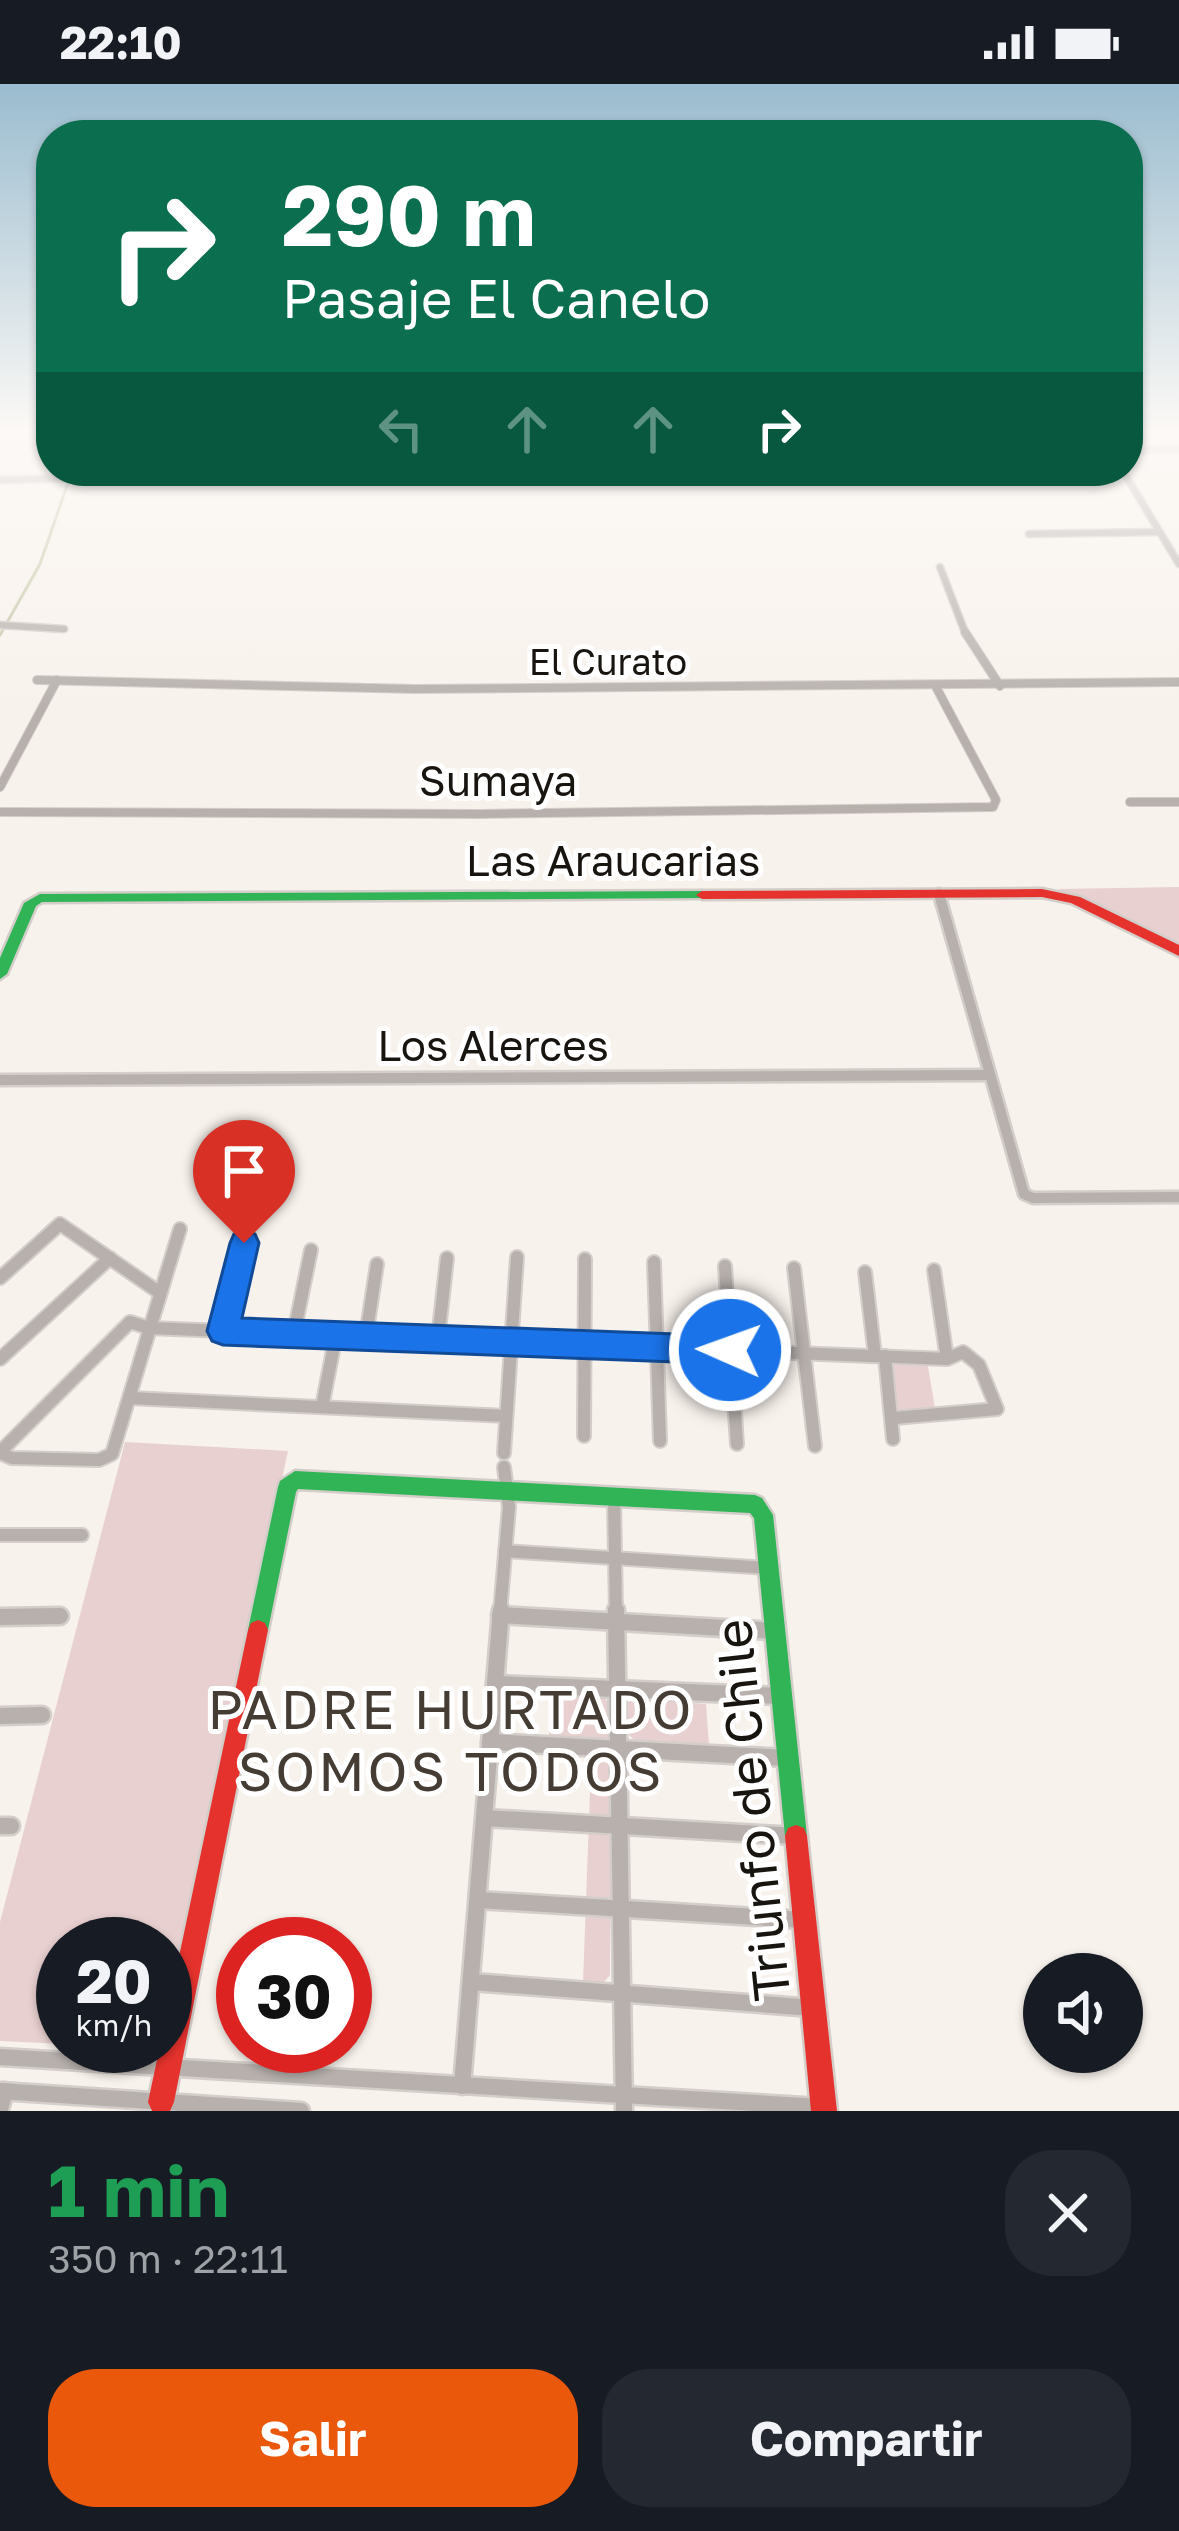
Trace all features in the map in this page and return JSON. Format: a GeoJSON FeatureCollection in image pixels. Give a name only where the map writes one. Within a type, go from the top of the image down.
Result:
{"type":"FeatureCollection","features":[{"type":"Feature","properties":{"kind":"street"},"geometry":{"type":"LineString","coordinates":[[1154,524],[1179,564]]}},
{"type":"Feature","properties":{"kind":"street"},"geometry":{"type":"LineString","coordinates":[[1029,534],[1159,532]]}},
{"type":"Feature","properties":{"kind":"street"},"geometry":{"type":"LineString","coordinates":[[940,567],[965,633],[1000,686]]}},
{"type":"Feature","properties":{"kind":"street"},"geometry":{"type":"LineString","coordinates":[[4,625],[64,629]]}},
{"type":"Feature","properties":{"kind":"street","name":"El Curato"},"geometry":{"type":"LineString","coordinates":[[37,680],[416,688],[1179,682]]}},
{"type":"Feature","properties":{"kind":"street"},"geometry":{"type":"LineString","coordinates":[[0,787],[57,680]]}},
{"type":"Feature","properties":{"kind":"street","name":"Sumaya"},"geometry":{"type":"LineString","coordinates":[[0,812],[525,814],[996,806],[936,687]]}},
{"type":"Feature","properties":{"kind":"street"},"geometry":{"type":"LineString","coordinates":[[1130,802],[1179,802]]}},
{"type":"Feature","properties":{"kind":"street"},"geometry":{"type":"LineString","coordinates":[[939,894],[986,1076],[1027,1196],[1179,1197]]}},
{"type":"Feature","properties":{"kind":"street","name":"Las Araucarias"},"geometry":{"type":"LineString","coordinates":[[0,974],[35,899],[1059,895],[1179,951]]}},
{"type":"Feature","properties":{"kind":"street","name":"Los Alerces"},"geometry":{"type":"LineString","coordinates":[[0,1080],[986,1076]]}},
{"type":"Feature","properties":{"kind":"street"},"geometry":{"type":"LineString","coordinates":[[1,1277],[60,1224],[160,1293]]}},
{"type":"Feature","properties":{"kind":"street"},"geometry":{"type":"LineString","coordinates":[[180,1229],[149,1328],[112,1454],[99,1460],[12,1458],[0,1453],[130,1322],[149,1328],[880,1356],[947,1358],[963,1352],[976,1360],[997,1409],[894,1418]]}},
{"type":"Feature","properties":{"kind":"street"},"geometry":{"type":"LineString","coordinates":[[223,1331],[244,1243]]}},
{"type":"Feature","properties":{"kind":"street"},"geometry":{"type":"LineString","coordinates":[[294,1334],[311,1250]]}},
{"type":"Feature","properties":{"kind":"street"},"geometry":{"type":"LineString","coordinates":[[462,2086],[506,1551],[509,1491],[504,1460],[517,1257]]}},
{"type":"Feature","properties":{"kind":"street"},"geometry":{"type":"LineString","coordinates":[[0,1359],[110,1258]]}},
{"type":"Feature","properties":{"kind":"street"},"geometry":{"type":"LineString","coordinates":[[438,1339],[447,1258]]}},
{"type":"Feature","properties":{"kind":"street"},"geometry":{"type":"LineString","coordinates":[[584,1436],[585,1259]]}},
{"type":"Feature","properties":{"kind":"street"},"geometry":{"type":"LineString","coordinates":[[654,1262],[660,1441]]}},
{"type":"Feature","properties":{"kind":"street"},"geometry":{"type":"LineString","coordinates":[[366,1336],[377,1264]]}},
{"type":"Feature","properties":{"kind":"street"},"geometry":{"type":"LineString","coordinates":[[725,1266],[737,1444]]}},
{"type":"Feature","properties":{"kind":"street"},"geometry":{"type":"LineString","coordinates":[[794,1268],[815,1446]]}},
{"type":"Feature","properties":{"kind":"street"},"geometry":{"type":"LineString","coordinates":[[934,1270],[947,1358]]}},
{"type":"Feature","properties":{"kind":"street"},"geometry":{"type":"LineString","coordinates":[[865,1273],[894,1418],[893,1439]]}},
{"type":"Feature","properties":{"kind":"street"},"geometry":{"type":"LineString","coordinates":[[322,1407],[336,1335]]}},
{"type":"Feature","properties":{"kind":"street"},"geometry":{"type":"LineString","coordinates":[[130,1398],[506,1416]]}},
{"type":"Feature","properties":{"kind":"street"},"geometry":{"type":"LineString","coordinates":[[192,1949],[287,1487],[295,1480],[614,1496],[624,2104]]}},
{"type":"Feature","properties":{"kind":"street","name":"Triunfo de Chile"},"geometry":{"type":"LineString","coordinates":[[614,1496],[755,1504],[764,1515],[824,2109]]}},
{"type":"Feature","properties":{"kind":"street"},"geometry":{"type":"LineString","coordinates":[[0,1535],[82,1534]]}},
{"type":"Feature","properties":{"kind":"street"},"geometry":{"type":"LineString","coordinates":[[506,1551],[769,1568]]}},
{"type":"Feature","properties":{"kind":"street"},"geometry":{"type":"LineString","coordinates":[[0,1617],[60,1616]]}},
{"type":"Feature","properties":{"kind":"street"},"geometry":{"type":"LineString","coordinates":[[500,1616],[775,1631]]}},
{"type":"Feature","properties":{"kind":"street"},"geometry":{"type":"LineString","coordinates":[[495,1684],[782,1696]]}},
{"type":"Feature","properties":{"kind":"street"},"geometry":{"type":"LineString","coordinates":[[0,1716],[42,1715]]}},
{"type":"Feature","properties":{"kind":"street"},"geometry":{"type":"LineString","coordinates":[[490,1742],[788,1758]]}},
{"type":"Feature","properties":{"kind":"street"},"geometry":{"type":"LineString","coordinates":[[484,1818],[796,1837]]}},
{"type":"Feature","properties":{"kind":"street"},"geometry":{"type":"LineString","coordinates":[[478,1900],[804,1920]]}},
{"type":"Feature","properties":{"kind":"street"},"geometry":{"type":"LineString","coordinates":[[472,1982],[813,2008]]}},
{"type":"Feature","properties":{"kind":"street"},"geometry":{"type":"LineString","coordinates":[[0,2057],[36,2059]]}},
{"type":"Feature","properties":{"kind":"street"},"geometry":{"type":"LineString","coordinates":[[192,2068],[462,2086],[624,2104],[824,2109]]}},
{"type":"Feature","properties":{"kind":"street"},"geometry":{"type":"LineString","coordinates":[[160,2102],[166,2073]]}},
{"type":"Feature","properties":{"kind":"street"},"geometry":{"type":"LineString","coordinates":[[2,2097],[301,2111]]}},
{"type":"Feature","properties":{"kind":"shaded area"},"geometry":{"type":"Polygon","coordinates":[[[1179,887],[1179,945],[1058,889],[1179,887]]]}},
{"type":"Feature","properties":{"kind":"shaded area"},"geometry":{"type":"Polygon","coordinates":[[[891,1361],[927,1361],[936,1414],[899,1414],[891,1361]]]}},
{"type":"Feature","properties":{"kind":"shaded area"},"geometry":{"type":"Polygon","coordinates":[[[125,1442],[288,1451],[187,1917],[36,1917],[36,2043],[0,2041],[0,1922],[125,1442]]]}},
{"type":"Feature","properties":{"kind":"shaded area"},"geometry":{"type":"Polygon","coordinates":[[[550,1696],[604,1698],[610,1704],[610,1975],[604,1982],[583,1982],[592,1739],[549,1737],[550,1696]]]}},
{"type":"Feature","properties":{"kind":"shaded area"},"geometry":{"type":"Polygon","coordinates":[[[633,1698],[706,1704],[709,1745],[634,1740],[626,1732],[625,1705],[633,1698]]]}},
{"type":"Feature","properties":{"kind":"waterway"},"geometry":{"type":"LineString","coordinates":[[0,635],[40,564],[54,524]]}},
{"type":"Feature","properties":{"kind":"traffic: fast"},"geometry":{"type":"LineString","coordinates":[[0,974],[31,903],[40,898],[702,895]]}},
{"type":"Feature","properties":{"kind":"traffic: fast"},"geometry":{"type":"LineString","coordinates":[[258,1630],[287,1487],[295,1480],[755,1504],[763,1515],[796,1836]]}},
{"type":"Feature","properties":{"kind":"traffic: jam"},"geometry":{"type":"LineString","coordinates":[[702,895],[1042,893],[1075,900],[1179,951]]}},
{"type":"Feature","properties":{"kind":"traffic: jam"},"geometry":{"type":"LineString","coordinates":[[161,2102],[258,1630]]}},
{"type":"Feature","properties":{"kind":"traffic: jam"},"geometry":{"type":"LineString","coordinates":[[796,1836],[824,2111]]}},
{"type":"Feature","properties":{"kind":"district","name":"PADRE HURTADO SOMOS TODOS"},"geometry":{"type":"Point","coordinates":[451,1739]}},
{"type":"Feature","properties":{"kind":"route"},"geometry":{"type":"LineString","coordinates":[[244,1243],[223,1331],[730,1350]]}}]}
